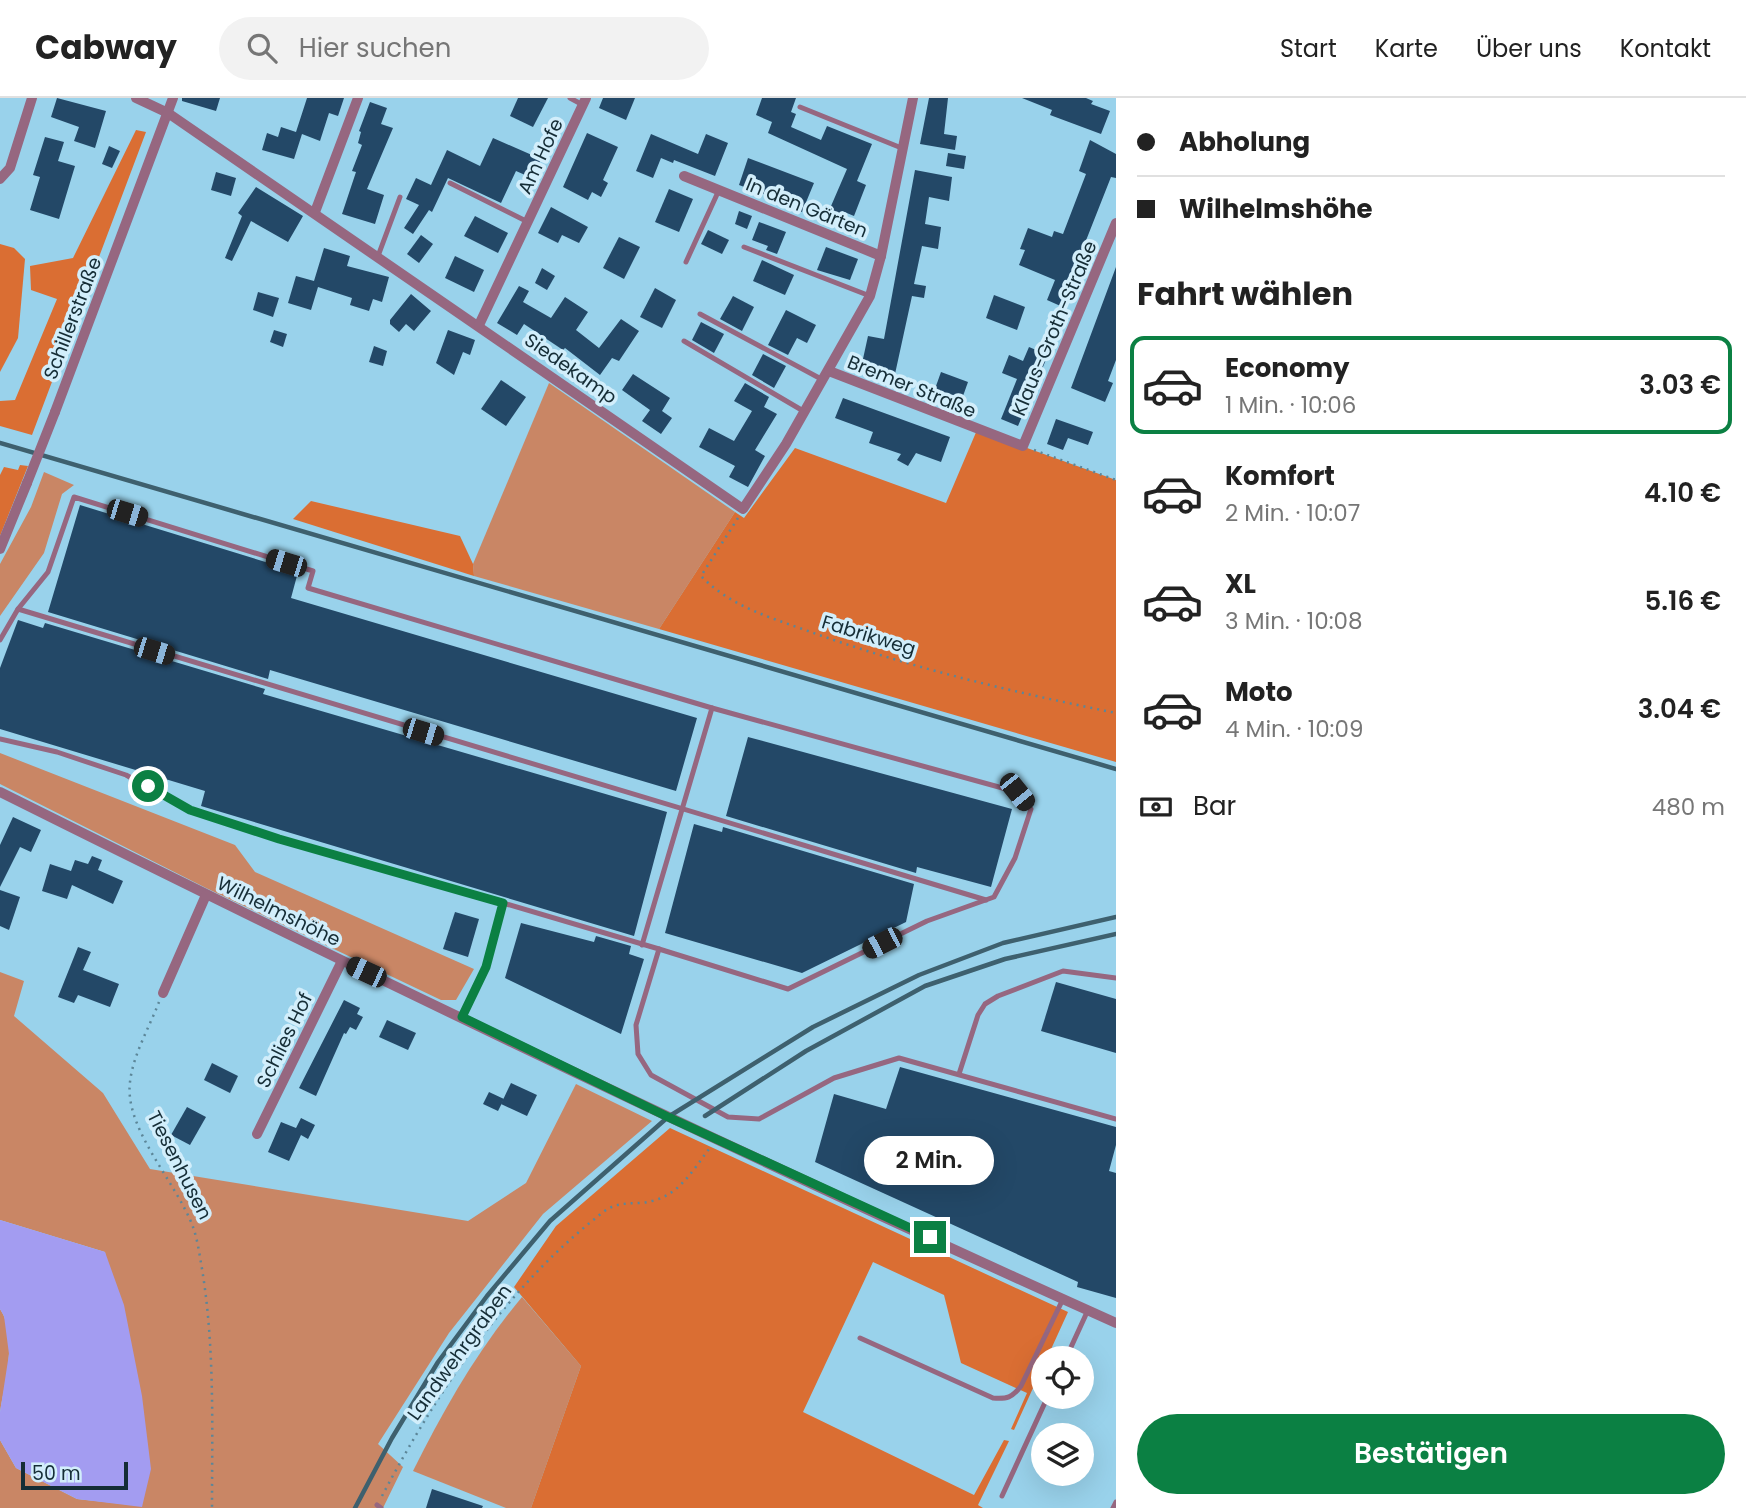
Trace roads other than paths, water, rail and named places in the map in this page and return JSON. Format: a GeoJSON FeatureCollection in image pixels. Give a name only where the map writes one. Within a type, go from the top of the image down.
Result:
{"type":"FeatureCollection","features":[{"type":"Feature","properties":{"kind":"street"},"geometry":{"type":"LineString","coordinates":[[0,179],[10,168],[32,98]]}},
{"type":"Feature","properties":{"kind":"street","name":"Siedekamp"},"geometry":{"type":"LineString","coordinates":[[136,98],[170,106],[315,212],[743,509],[805,412]]}},
{"type":"Feature","properties":{"kind":"street"},"geometry":{"type":"LineString","coordinates":[[315,212],[358,98]]}},
{"type":"Feature","properties":{"kind":"street"},"geometry":{"type":"LineString","coordinates":[[805,412],[870,296],[881,256],[913,98]]}},
{"type":"Feature","properties":{"kind":"street","name":"Am Hofe"},"geometry":{"type":"LineString","coordinates":[[479,325],[585,101]]}},
{"type":"Feature","properties":{"kind":"street","name":"Schillerstraße"},"geometry":{"type":"LineString","coordinates":[[0,549],[55,412],[170,106]]}},
{"type":"Feature","properties":{"kind":"street","name":"In den Gärten"},"geometry":{"type":"LineString","coordinates":[[684,176],[881,256]]}},
{"type":"Feature","properties":{"kind":"street","name":"Klaus-Groth-Straße"},"geometry":{"type":"LineString","coordinates":[[1023,446],[1116,223]]}},
{"type":"Feature","properties":{"kind":"street","name":"Bremer Straße"},"geometry":{"type":"LineString","coordinates":[[826,375],[1023,446]]}},
{"type":"Feature","properties":{"kind":"street","name":"Wilhelmshöhe"},"geometry":{"type":"LineString","coordinates":[[0,792],[206,895],[717,1140],[1116,1322]]}},
{"type":"Feature","properties":{"kind":"street"},"geometry":{"type":"LineString","coordinates":[[163,993],[206,895]]}},
{"type":"Feature","properties":{"kind":"street","name":"Schlies Hof"},"geometry":{"type":"LineString","coordinates":[[257,1134],[342,961]]}},
{"type":"Feature","properties":{"kind":"lane","name":"Am Hofe"},"geometry":{"type":"LineString","coordinates":[[570,98],[585,101]]}},
{"type":"Feature","properties":{"kind":"lane"},"geometry":{"type":"LineString","coordinates":[[800,107],[904,149]]}},
{"type":"Feature","properties":{"kind":"lane","name":"Am Hofe"},"geometry":{"type":"LineString","coordinates":[[450,183],[528,222]]}},
{"type":"Feature","properties":{"kind":"lane","name":"In den Gärten"},"geometry":{"type":"LineString","coordinates":[[686,262],[719,190]]}},
{"type":"Feature","properties":{"kind":"lane"},"geometry":{"type":"LineString","coordinates":[[378,256],[400,197]]}},
{"type":"Feature","properties":{"kind":"lane"},"geometry":{"type":"LineString","coordinates":[[744,247],[870,296]]}},
{"type":"Feature","properties":{"kind":"lane"},"geometry":{"type":"LineString","coordinates":[[700,314],[826,375]]}},
{"type":"Feature","properties":{"kind":"lane"},"geometry":{"type":"LineString","coordinates":[[684,341],[805,412]]}},
{"type":"Feature","properties":{"kind":"lane"},"geometry":{"type":"LineString","coordinates":[[0,640],[18,609],[48,572],[74,497],[313,571],[308,588],[712,708],[1017,792],[1031,809],[1015,858],[994,897],[927,921],[788,989],[279,839],[190,810],[126,775],[57,752],[0,739]]}},
{"type":"Feature","properties":{"kind":"lane"},"geometry":{"type":"LineString","coordinates":[[18,609],[986,900]]}},
{"type":"Feature","properties":{"kind":"lane"},"geometry":{"type":"LineString","coordinates":[[642,945],[712,708]]}},
{"type":"Feature","properties":{"kind":"lane"},"geometry":{"type":"LineString","coordinates":[[462,1017],[486,967],[503,903]]}},
{"type":"Feature","properties":{"kind":"lane"},"geometry":{"type":"LineString","coordinates":[[659,950],[636,1025],[638,1054],[651,1075],[728,1117],[759,1119],[834,1078],[899,1058],[1116,1119]]}},
{"type":"Feature","properties":{"kind":"lane"},"geometry":{"type":"LineString","coordinates":[[959,1074],[978,1015],[985,1004],[998,996],[1063,971],[1116,978]]}},
{"type":"Feature","properties":{"kind":"lane"},"geometry":{"type":"LineString","coordinates":[[860,1338],[972,1389],[1005,1399],[1014,1396],[1021,1387],[1063,1299]]}},
{"type":"Feature","properties":{"kind":"lane"},"geometry":{"type":"LineString","coordinates":[[1072,1346],[1088,1310]]}},
{"type":"Feature","properties":{"kind":"lane"},"geometry":{"type":"LineString","coordinates":[[1002,1496],[1042,1409]]}},
{"type":"Feature","properties":{"kind":"lane"},"geometry":{"type":"LineString","coordinates":[[1113,1508],[1116,1502]]}},
{"type":"Feature","properties":{"kind":"railway"},"geometry":{"type":"LineString","coordinates":[[0,443],[1116,769]]}},
{"type":"Feature","properties":{"kind":"railway"},"geometry":{"type":"LineString","coordinates":[[355,1508],[392,1438],[438,1362],[487,1296],[550,1221],[668,1117],[813,1027],[919,975],[1003,943],[1116,917]]}},
{"type":"Feature","properties":{"kind":"railway"},"geometry":{"type":"LineString","coordinates":[[705,1116],[806,1051],[925,986],[1005,959],[1116,934]]}}]}
